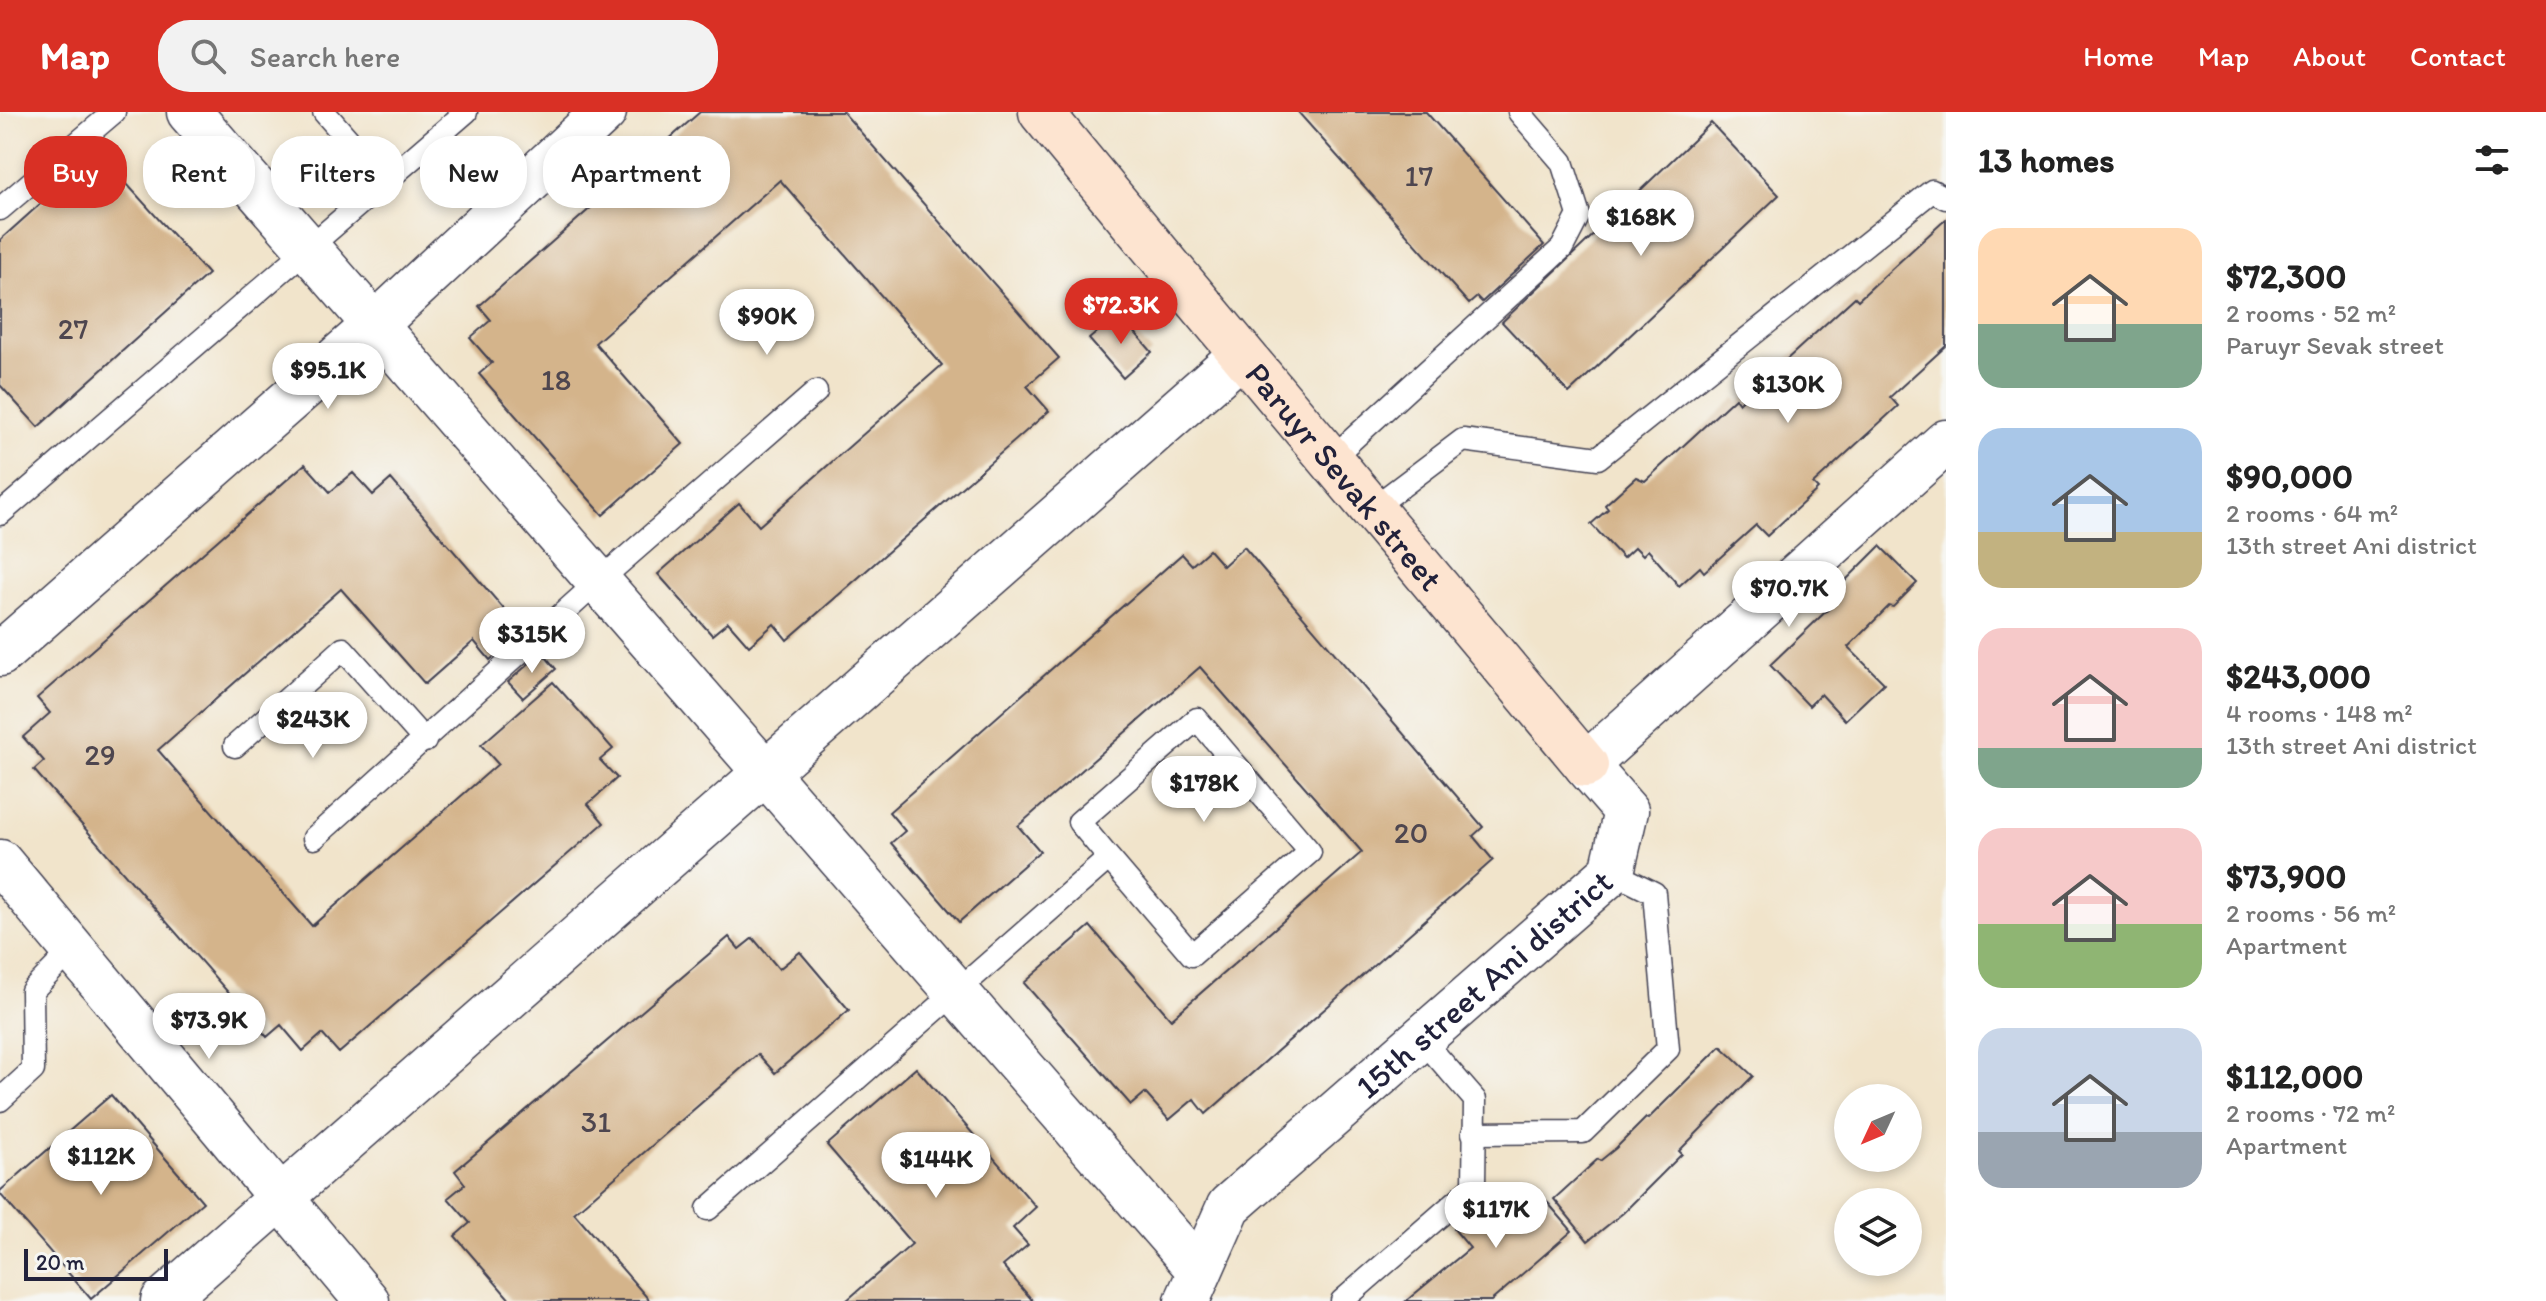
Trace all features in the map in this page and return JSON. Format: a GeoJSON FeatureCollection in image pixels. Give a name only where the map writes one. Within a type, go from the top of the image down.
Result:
{"type":"FeatureCollection","features":[{"type":"Feature","properties":{"kind":"street"},"geometry":{"type":"LineString","coordinates":[[189,112],[955,990],[1194,1286]]}},
{"type":"Feature","properties":{"kind":"street"},"geometry":{"type":"LineString","coordinates":[[0,654],[375,325],[604,112]]}},
{"type":"Feature","properties":{"kind":"street","name":"Paruyr Sevak street"},"geometry":{"type":"LineString","coordinates":[[1041,112],[1586,765]]}},
{"type":"Feature","properties":{"kind":"street"},"geometry":{"type":"LineString","coordinates":[[163,1301],[1241,355]]}},
{"type":"Feature","properties":{"kind":"street"},"geometry":{"type":"LineString","coordinates":[[1586,765],[1946,442]]}},
{"type":"Feature","properties":{"kind":"street","name":"15th street Ani district"},"geometry":{"type":"LineString","coordinates":[[1194,1286],[1229,1206],[1612,872],[1626,811],[1586,765]]}},
{"type":"Feature","properties":{"kind":"street"},"geometry":{"type":"LineString","coordinates":[[0,862],[367,1301]]}},
{"type":"Feature","properties":{"kind":"lane"},"geometry":{"type":"LineString","coordinates":[[0,209],[114,112]]}},
{"type":"Feature","properties":{"kind":"lane"},"geometry":{"type":"LineString","coordinates":[[324,112],[345,136]]}},
{"type":"Feature","properties":{"kind":"lane"},"geometry":{"type":"LineString","coordinates":[[404,166],[466,112]]}},
{"type":"Feature","properties":{"kind":"lane"},"geometry":{"type":"LineString","coordinates":[[1331,459],[1562,248],[1579,215],[1562,162],[1519,112]]}},
{"type":"Feature","properties":{"kind":"lane"},"geometry":{"type":"LineString","coordinates":[[1373,508],[1463,440],[1598,458],[1932,191],[1946,198]]}},
{"type":"Feature","properties":{"kind":"lane"},"geometry":{"type":"LineString","coordinates":[[0,514],[355,208]]}},
{"type":"Feature","properties":{"kind":"lane"},"geometry":{"type":"LineString","coordinates":[[314,838],[599,581],[816,392]]}},
{"type":"Feature","properties":{"kind":"lane"},"geometry":{"type":"LineString","coordinates":[[235,746],[343,649],[425,741]]}},
{"type":"Feature","properties":{"kind":"lane"},"geometry":{"type":"LineString","coordinates":[[1197,719],[1310,852],[1192,955],[1109,858],[1079,822],[1197,719]]}},
{"type":"Feature","properties":{"kind":"lane"},"geometry":{"type":"LineString","coordinates":[[708,1209],[1109,858]]}},
{"type":"Feature","properties":{"kind":"lane"},"geometry":{"type":"LineString","coordinates":[[1473,1133],[1583,1132],[1668,1049],[1654,893],[1612,872]]}},
{"type":"Feature","properties":{"kind":"lane"},"geometry":{"type":"LineString","coordinates":[[0,1100],[33,1070],[32,991],[72,950]]}},
{"type":"Feature","properties":{"kind":"lane"},"geometry":{"type":"LineString","coordinates":[[1342,1301],[1474,1186],[1475,1100],[1421,1038]]}},
{"type":"Feature","properties":{"kind":"building"},"geometry":{"type":"Polygon","coordinates":[[[700,112],[843,112],[1059,358],[1027,386],[1049,411],[787,640],[774,624],[749,646],[728,622],[712,635],[658,574],[739,503],[759,526],[942,365],[780,180],[595,343],[683,444],[603,515],[479,374],[492,363],[470,338],[491,320],[479,306],[591,208],[730,208],[730,136],[673,136],[700,112]]]}},
{"type":"Feature","properties":{"kind":"building"},"geometry":{"type":"Polygon","coordinates":[[[1298,112],[1426,112],[1544,245],[1482,302],[1477,297],[1469,304],[1298,112]]]}},
{"type":"Feature","properties":{"kind":"building"},"geometry":{"type":"Polygon","coordinates":[[[1711,123],[1779,195],[1569,393],[1502,322],[1711,123]]]}},
{"type":"Feature","properties":{"kind":"building"},"geometry":{"type":"Polygon","coordinates":[[[127,184],[143,202],[143,208],[148,208],[208,274],[38,427],[0,385],[0,240],[36,208],[127,208],[127,184]]]}},
{"type":"Feature","properties":{"kind":"building"},"geometry":{"type":"Polygon","coordinates":[[[1946,219],[1946,346],[1890,397],[1898,406],[1813,484],[1818,489],[1767,536],[1756,525],[1704,572],[1700,567],[1679,586],[1648,550],[1643,555],[1635,547],[1623,558],[1591,524],[1608,509],[1605,505],[1636,477],[1645,481],[1735,398],[1739,403],[1946,219]]]}},
{"type":"Feature","properties":{"kind":"building"},"geometry":{"type":"Polygon","coordinates":[[[1119,314],[1152,352],[1123,378],[1089,339],[1119,314]]]}},
{"type":"Feature","properties":{"kind":"building"},"geometry":{"type":"Polygon","coordinates":[[[305,464],[330,492],[353,473],[373,495],[391,479],[523,631],[490,660],[474,641],[425,684],[341,589],[158,750],[312,926],[498,764],[481,745],[553,682],[613,749],[600,760],[617,778],[588,804],[604,823],[339,1053],[322,1034],[303,1051],[281,1025],[267,1037],[34,770],[44,761],[23,737],[50,713],[37,698],[305,464]]]}},
{"type":"Feature","properties":{"kind":"building"},"geometry":{"type":"Polygon","coordinates":[[[1880,546],[1917,583],[1848,647],[1884,683],[1845,720],[1821,694],[1809,706],[1770,665],[1840,598],[1834,592],[1880,546]]]}},
{"type":"Feature","properties":{"kind":"building"},"geometry":{"type":"Polygon","coordinates":[[[1244,547],[1483,827],[1473,836],[1493,860],[1206,1114],[1194,1099],[1169,1120],[1145,1093],[1131,1105],[1024,983],[1090,926],[1171,1019],[1362,852],[1200,667],[1018,826],[1040,851],[959,922],[891,843],[905,831],[889,812],[1182,554],[1192,565],[1209,550],[1223,566],[1244,547]]]}},
{"type":"Feature","properties":{"kind":"building"},"geometry":{"type":"Polygon","coordinates":[[[542,652],[556,669],[523,698],[508,682],[542,652]]]}},
{"type":"Feature","properties":{"kind":"building"},"geometry":{"type":"Polygon","coordinates":[[[729,937],[739,949],[753,938],[779,969],[800,952],[849,1010],[775,1073],[758,1054],[574,1213],[650,1301],[511,1301],[455,1236],[470,1223],[448,1198],[465,1184],[455,1171],[729,937]]]}},
{"type":"Feature","properties":{"kind":"building"},"geometry":{"type":"Polygon","coordinates":[[[1721,1046],[1753,1076],[1623,1213],[1588,1241],[1554,1199],[1648,1119],[1721,1046]]]}},
{"type":"Feature","properties":{"kind":"building"},"geometry":{"type":"Polygon","coordinates":[[[916,1068],[1036,1207],[1013,1228],[1028,1245],[1003,1266],[1033,1301],[846,1301],[912,1244],[827,1145],[916,1068]]]}},
{"type":"Feature","properties":{"kind":"building"},"geometry":{"type":"Polygon","coordinates":[[[111,1095],[203,1202],[91,1299],[0,1191],[111,1095]]]}},
{"type":"Feature","properties":{"kind":"building"},"geometry":{"type":"Polygon","coordinates":[[[1501,1187],[1523,1211],[1542,1196],[1572,1231],[1491,1301],[1406,1301],[1470,1248],[1454,1229],[1501,1187]]]}}]}
